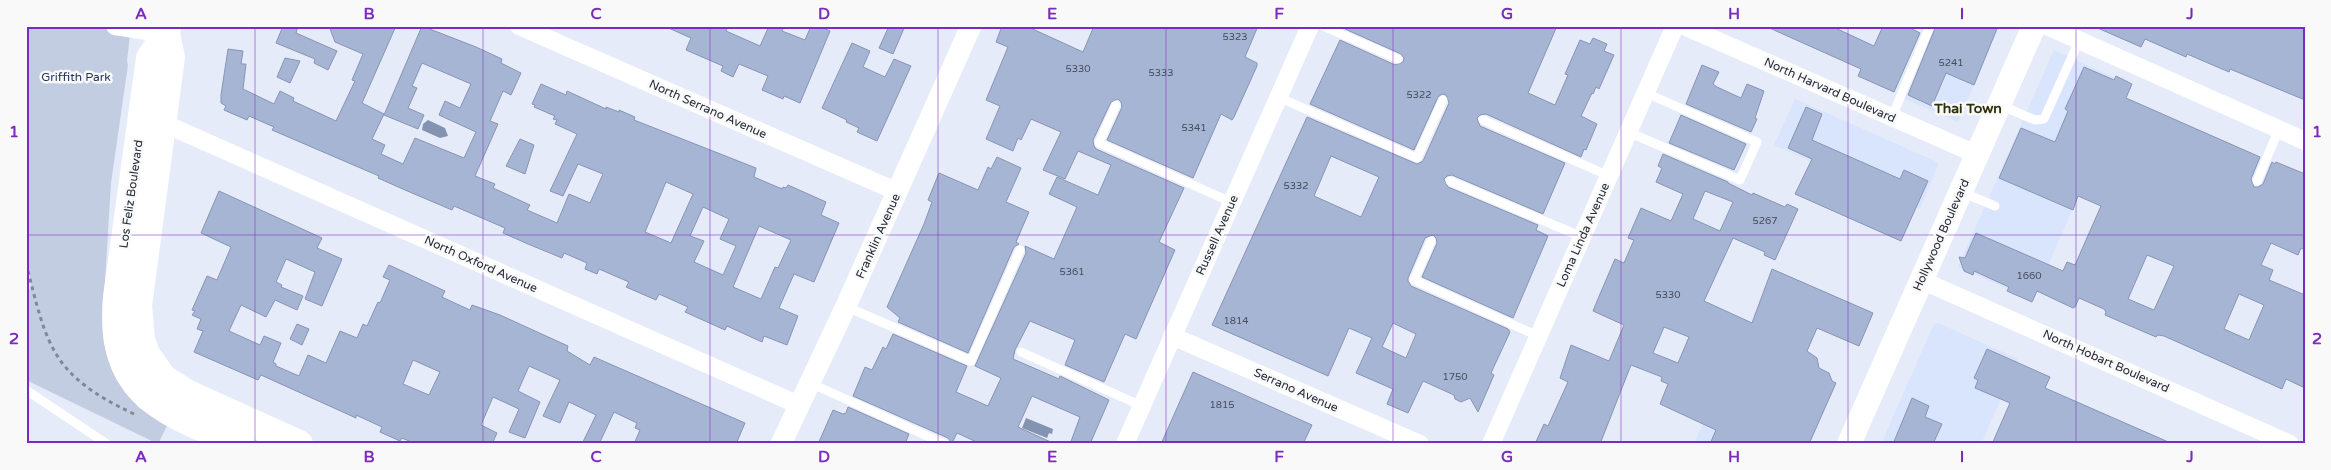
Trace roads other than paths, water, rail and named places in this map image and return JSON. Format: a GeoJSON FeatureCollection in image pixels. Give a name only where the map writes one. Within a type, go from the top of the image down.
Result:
{"type":"FeatureCollection","features":[{"type":"Feature","properties":{"kind":"main road","name":"Hollywood Boulevard"},"geometry":{"type":"LineString","coordinates":[[1849,444],[2034,26]]}},
{"type":"Feature","properties":{"kind":"main road","name":"Los Feliz Boulevard"},"geometry":{"type":"LineString","coordinates":[[133,357],[171,57],[166,30]]}},
{"type":"Feature","properties":{"kind":"main road","name":"Los Feliz Boulevard"},"geometry":{"type":"LineString","coordinates":[[133,357],[114,323],[150,58],[166,30]]}},
{"type":"Feature","properties":{"kind":"main road"},"geometry":{"type":"LineString","coordinates":[[133,357],[135,383],[149,398],[185,421],[241,444]]}},
{"type":"Feature","properties":{"kind":"main road"},"geometry":{"type":"LineString","coordinates":[[133,357],[154,368],[175,386],[300,444]]}},
{"type":"Feature","properties":{"kind":"street"},"geometry":{"type":"LineString","coordinates":[[115,26],[166,30]]}},
{"type":"Feature","properties":{"kind":"street","name":"North Serrano Avenue"},"geometry":{"type":"LineString","coordinates":[[519,26],[898,192]]}},
{"type":"Feature","properties":{"kind":"street","name":"Franklin Avenue"},"geometry":{"type":"LineString","coordinates":[[781,444],[898,192],[971,26]]}},
{"type":"Feature","properties":{"kind":"street","name":"Russell Avenue"},"geometry":{"type":"LineString","coordinates":[[1125,444],[1310,26]]}},
{"type":"Feature","properties":{"kind":"street","name":"Loma Linda Avenue"},"geometry":{"type":"LineString","coordinates":[[1491,444],[1675,26]]}},
{"type":"Feature","properties":{"kind":"street","name":"North Harvard Boulevard"},"geometry":{"type":"LineString","coordinates":[[1684,26],[1976,154]]}},
{"type":"Feature","properties":{"kind":"street"},"geometry":{"type":"LineString","coordinates":[[2047,26],[2305,141]]}},
{"type":"Feature","properties":{"kind":"street","name":"North Oxford Avenue"},"geometry":{"type":"LineString","coordinates":[[163,123],[799,405]]}},
{"type":"Feature","properties":{"kind":"street","name":"North Hobart Boulevard"},"geometry":{"type":"LineString","coordinates":[[1921,280],[2290,444]]}},
{"type":"Feature","properties":{"kind":"street","name":"Serrano Avenue"},"geometry":{"type":"LineString","coordinates":[[1172,336],[1420,444]]}},
{"type":"Feature","properties":{"kind":"lane"},"geometry":{"type":"LineString","coordinates":[[1323,26],[1398,59]]}},
{"type":"Feature","properties":{"kind":"lane"},"geometry":{"type":"LineString","coordinates":[[1892,117],[1930,26]]}},
{"type":"Feature","properties":{"kind":"lane"},"geometry":{"type":"LineString","coordinates":[[1999,104],[2035,120],[2044,119],[2079,40]]}},
{"type":"Feature","properties":{"kind":"lane"},"geometry":{"type":"LineString","coordinates":[[1628,132],[1740,180],[1757,142],[1646,93]]}},
{"type":"Feature","properties":{"kind":"lane"},"geometry":{"type":"LineString","coordinates":[[1278,97],[1417,158],[1443,100]]}},
{"type":"Feature","properties":{"kind":"lane"},"geometry":{"type":"LineString","coordinates":[[1116,105],[1099,144],[1232,202]]}},
{"type":"Feature","properties":{"kind":"lane"},"geometry":{"type":"LineString","coordinates":[[1483,120],[1609,176]]}},
{"type":"Feature","properties":{"kind":"lane"},"geometry":{"type":"LineString","coordinates":[[2256,181],[2279,129]]}},
{"type":"Feature","properties":{"kind":"lane"},"geometry":{"type":"LineString","coordinates":[[1450,181],[1582,237]]}},
{"type":"Feature","properties":{"kind":"lane"},"geometry":{"type":"LineString","coordinates":[[1960,191],[1995,206]]}},
{"type":"Feature","properties":{"kind":"lane"},"geometry":{"type":"LineString","coordinates":[[1432,241],[1414,280],[1538,336]]}},
{"type":"Feature","properties":{"kind":"lane"},"geometry":{"type":"LineString","coordinates":[[846,306],[971,361],[1020,250]]}},
{"type":"Feature","properties":{"kind":"lane"},"geometry":{"type":"LineString","coordinates":[[1021,352],[1142,406]]}},
{"type":"Feature","properties":{"kind":"lane"},"geometry":{"type":"LineString","coordinates":[[810,383],[944,444]]}},
{"type":"Feature","properties":{"kind":"lane"},"geometry":{"type":"LineString","coordinates":[[26,390],[108,444]]}},
{"type":"Feature","properties":{"kind":"district","name":"Thai Town"},"geometry":{"type":"Point","coordinates":[1968,108]}},
{"type":"Feature","properties":{"kind":"park label","name":"Griffith Park"},"geometry":{"type":"Point","coordinates":[76,77]}}]}
